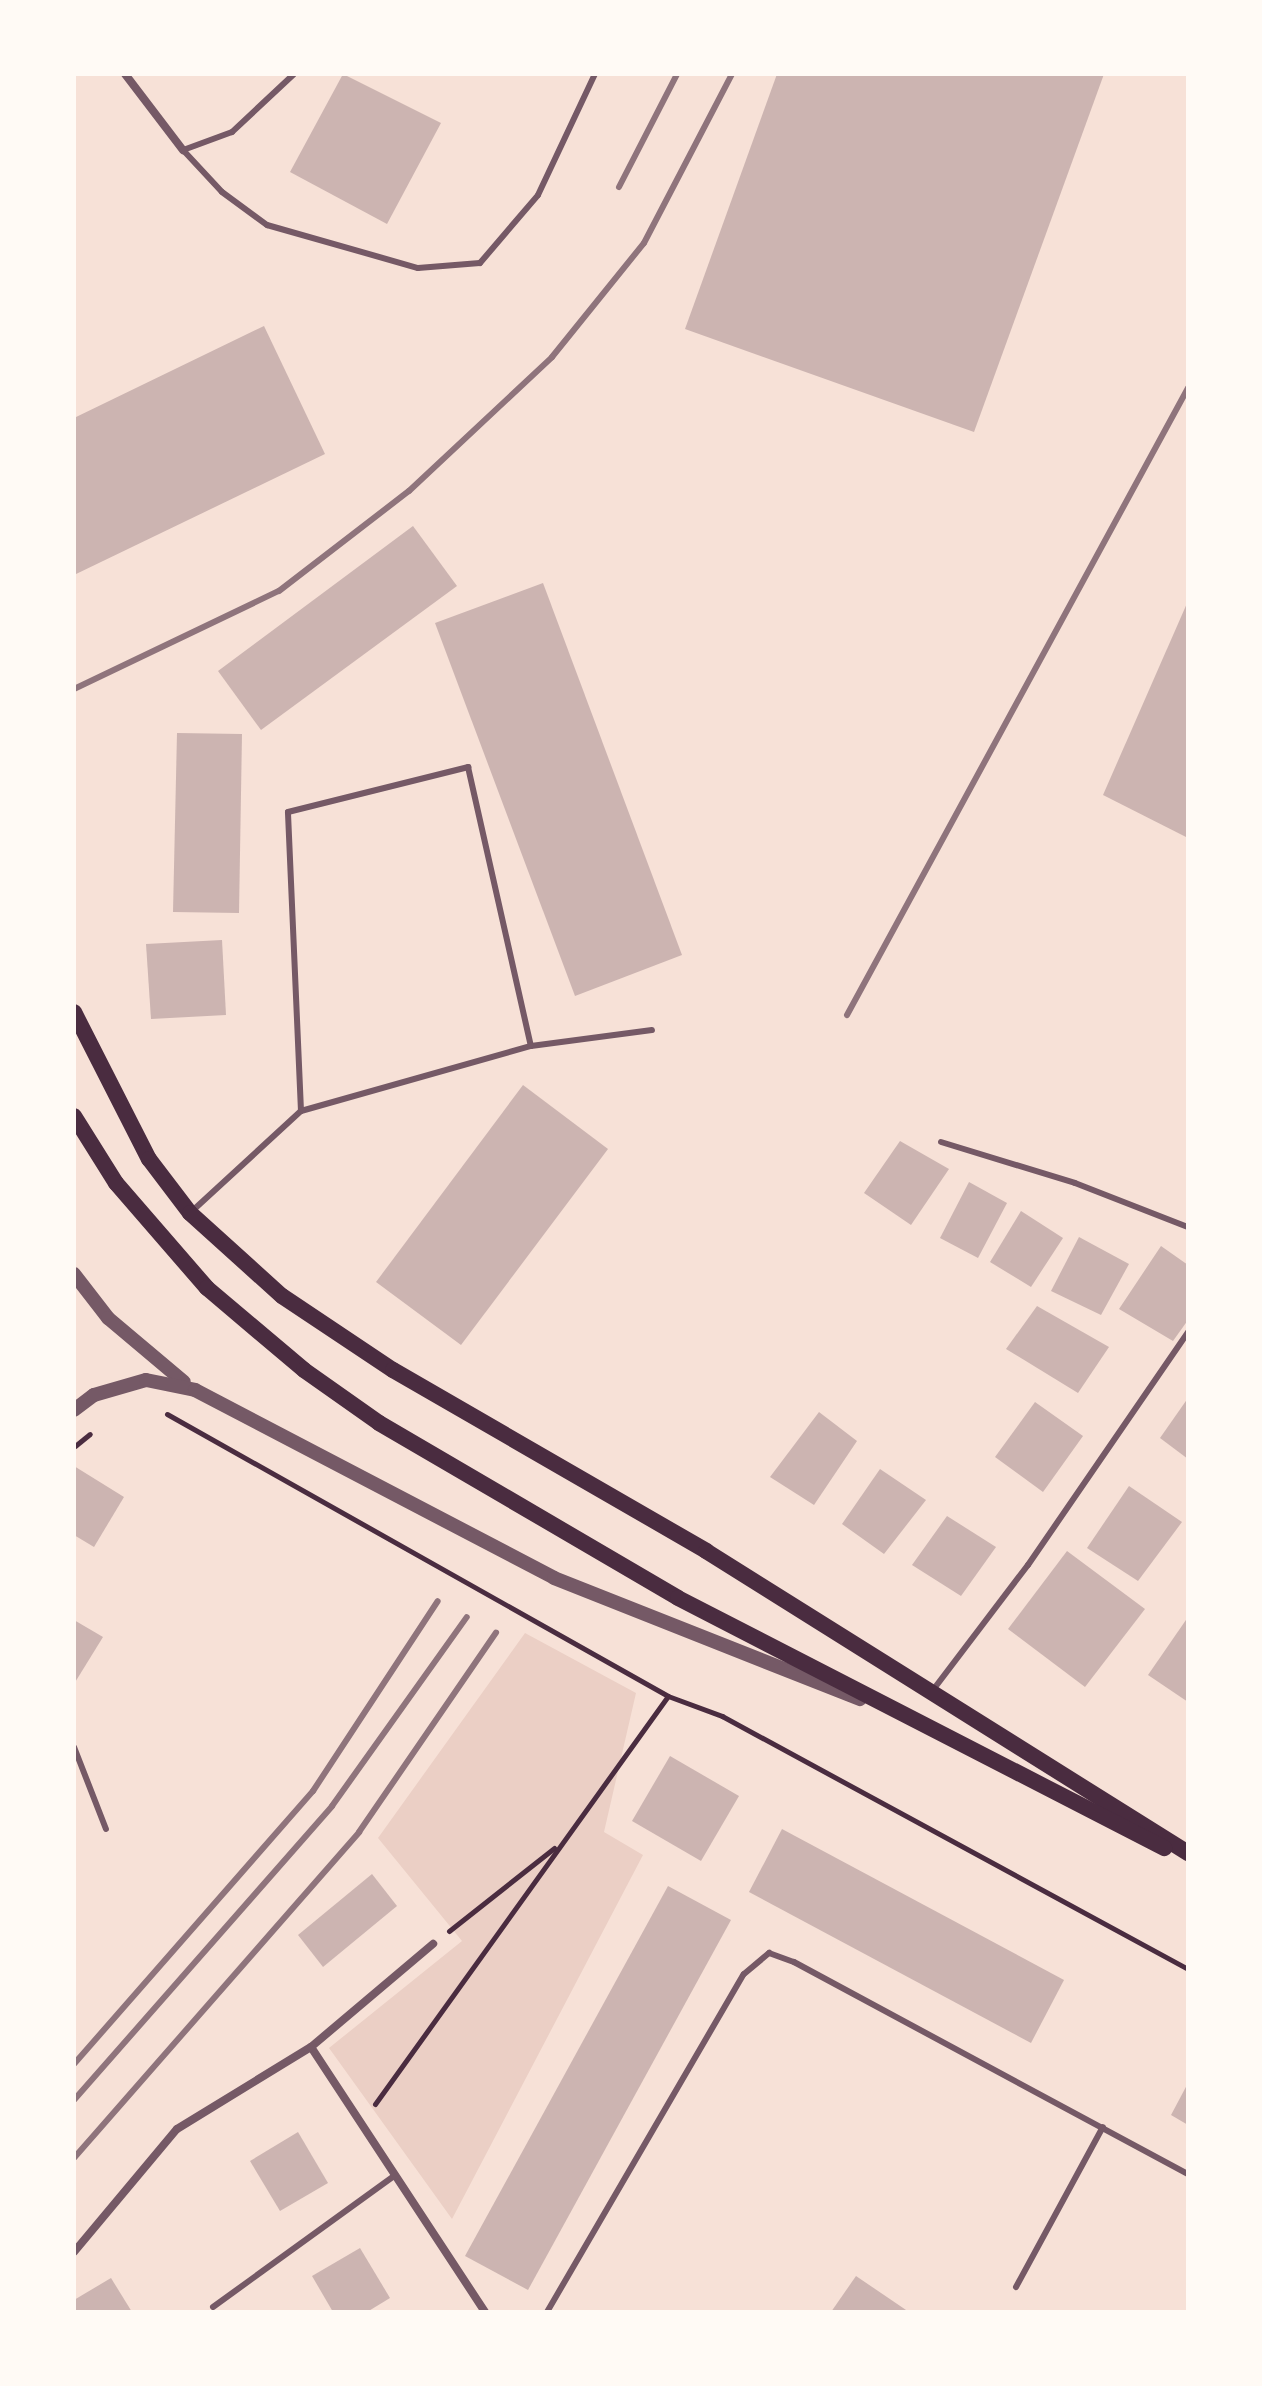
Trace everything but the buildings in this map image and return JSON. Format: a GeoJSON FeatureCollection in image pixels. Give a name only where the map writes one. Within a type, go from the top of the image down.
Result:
{"type":"FeatureCollection","features":[{"type":"Feature","properties":{"kind":"main road"},"geometry":{"type":"LineString","coordinates":[[74,1012],[121,1112],[190,1213],[270,1286],[341,1337],[933,1690],[1188,1853]]}},
{"type":"Feature","properties":{"kind":"main road"},"geometry":{"type":"LineString","coordinates":[[74,1116],[160,1239],[207,1288],[304,1370],[379,1423],[678,1598],[885,1708],[1188,1860]]}},
{"type":"Feature","properties":{"kind":"street"},"geometry":{"type":"LineString","coordinates":[[125,74],[183,150]]}},
{"type":"Feature","properties":{"kind":"street"},"geometry":{"type":"LineString","coordinates":[[74,1274],[108,1318],[195,1390],[554,1578],[885,1708]]}},
{"type":"Feature","properties":{"kind":"street"},"geometry":{"type":"LineString","coordinates":[[74,1410],[94,1395],[146,1380],[195,1390]]}},
{"type":"Feature","properties":{"kind":"street"},"geometry":{"type":"LineString","coordinates":[[74,2252],[177,2129],[311,2047],[433,1944]]}},
{"type":"Feature","properties":{"kind":"street"},"geometry":{"type":"LineString","coordinates":[[311,2047],[485,2312]]}},
{"type":"Feature","properties":{"kind":"lane"},"geometry":{"type":"LineString","coordinates":[[294,74],[232,132],[183,150],[222,192],[267,225],[418,268],[480,263],[538,195],[595,74]]}},
{"type":"Feature","properties":{"kind":"lane"},"geometry":{"type":"LineString","coordinates":[[301,1111],[288,812],[468,767],[531,1046]]}},
{"type":"Feature","properties":{"kind":"lane"},"geometry":{"type":"LineString","coordinates":[[190,1213],[301,1111],[531,1046],[652,1030]]}},
{"type":"Feature","properties":{"kind":"lane"},"geometry":{"type":"LineString","coordinates":[[941,1142],[1075,1183],[1188,1227]]}},
{"type":"Feature","properties":{"kind":"lane"},"geometry":{"type":"LineString","coordinates":[[933,1690],[1028,1565],[1188,1332]]}},
{"type":"Feature","properties":{"kind":"lane"},"geometry":{"type":"LineString","coordinates":[[74,1747],[106,1829]]}},
{"type":"Feature","properties":{"kind":"lane"},"geometry":{"type":"LineString","coordinates":[[547,2312],[744,1974],[769,1953],[794,1962],[1188,2174]]}},
{"type":"Feature","properties":{"kind":"lane"},"geometry":{"type":"LineString","coordinates":[[1016,2287],[1103,2127]]}},
{"type":"Feature","properties":{"kind":"lane"},"geometry":{"type":"LineString","coordinates":[[213,2307],[394,2176]]}},
{"type":"Feature","properties":{"kind":"path"},"geometry":{"type":"LineString","coordinates":[[157,1408],[668,1696],[722,1716],[1188,1969]]}},
{"type":"Feature","properties":{"kind":"path"},"geometry":{"type":"LineString","coordinates":[[75,1446],[95,1430]]}},
{"type":"Feature","properties":{"kind":"path"},"geometry":{"type":"LineString","coordinates":[[361,2124],[668,1696]]}},
{"type":"Feature","properties":{"kind":"path"},"geometry":{"type":"LineString","coordinates":[[433,1944],[561,1843]]}},
{"type":"Feature","properties":{"kind":"shaded area"},"geometry":{"type":"Polygon","coordinates":[[[525,1633],[636,1693],[604,1832],[643,1855],[452,2219],[329,2048],[462,1941],[378,1838],[525,1633]]]}},
{"type":"Feature","properties":{"kind":"railway"},"geometry":{"type":"LineString","coordinates":[[619,187],[677,74]]}},
{"type":"Feature","properties":{"kind":"railway"},"geometry":{"type":"LineString","coordinates":[[74,689],[279,591],[409,491],[552,357],[644,243],[732,74]]}},
{"type":"Feature","properties":{"kind":"railway"},"geometry":{"type":"LineString","coordinates":[[847,1015],[1188,388]]}},
{"type":"Feature","properties":{"kind":"railway"},"geometry":{"type":"LineString","coordinates":[[74,2064],[313,1791],[438,1601]]}},
{"type":"Feature","properties":{"kind":"railway"},"geometry":{"type":"LineString","coordinates":[[74,2100],[332,1806],[467,1617]]}},
{"type":"Feature","properties":{"kind":"railway"},"geometry":{"type":"LineString","coordinates":[[74,2158],[359,1832],[496,1633]]}}]}
